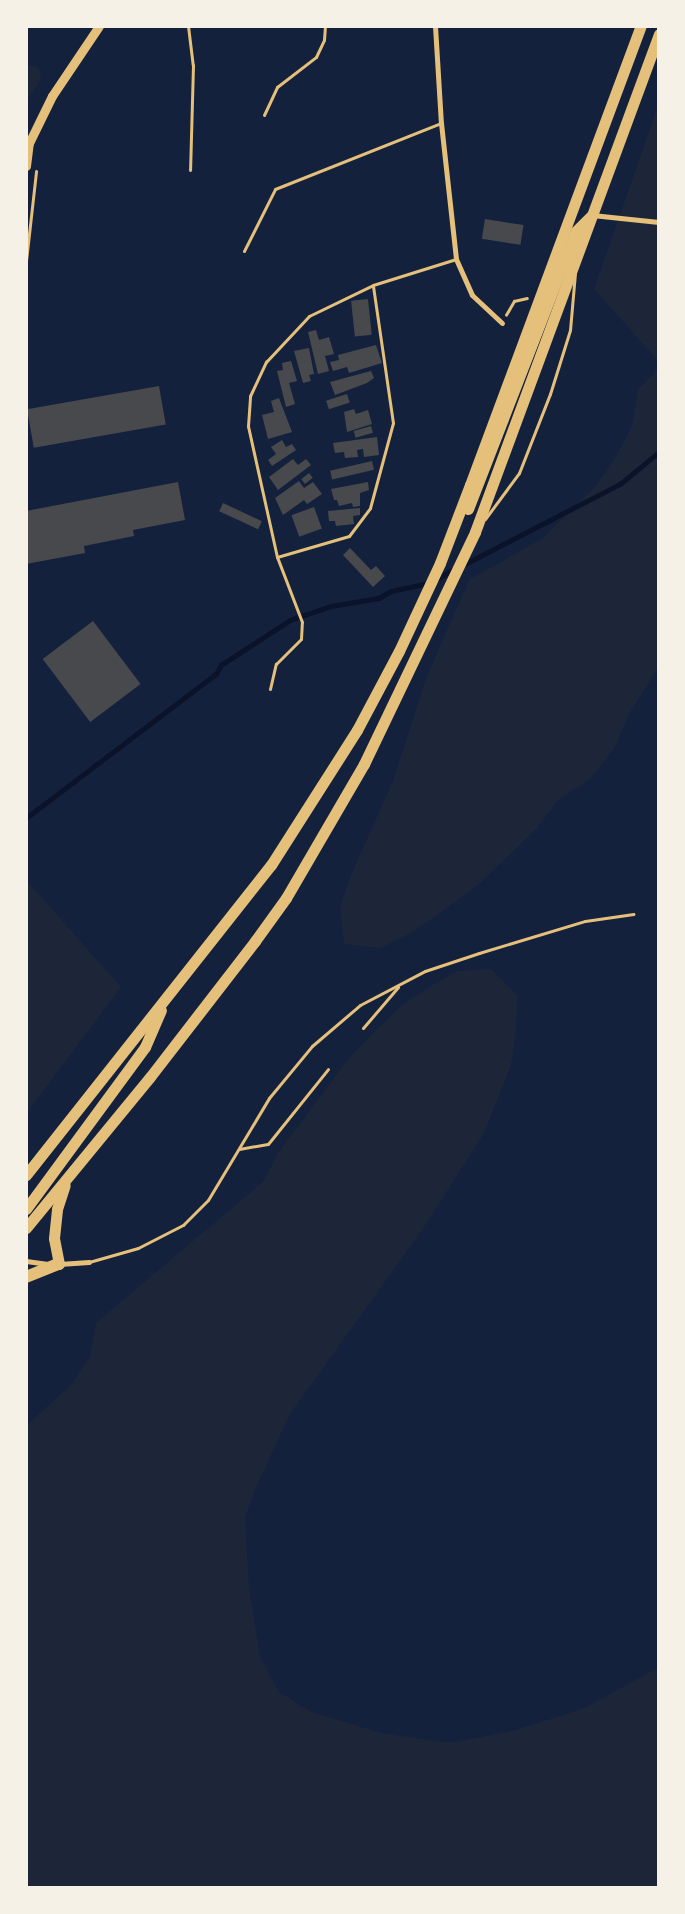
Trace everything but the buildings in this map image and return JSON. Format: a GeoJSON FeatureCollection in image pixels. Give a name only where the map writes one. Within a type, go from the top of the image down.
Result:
{"type":"FeatureCollection","features":[{"type":"Feature","properties":{"kind":"highway"},"geometry":{"type":"LineString","coordinates":[[440,563],[641,26]]}},
{"type":"Feature","properties":{"kind":"highway"},"geometry":{"type":"LineString","coordinates":[[26,1228],[212,998],[286,898],[383,728],[475,532],[659,34]]}},
{"type":"Feature","properties":{"kind":"highway"},"geometry":{"type":"LineString","coordinates":[[27,1174],[271,865],[310,807],[399,651],[480,481],[576,231],[592,216]]}},
{"type":"Feature","properties":{"kind":"highway"},"geometry":{"type":"LineString","coordinates":[[26,1209],[145,1047],[163,1003]]}},
{"type":"Feature","properties":{"kind":"highway"},"geometry":{"type":"LineString","coordinates":[[26,1277],[59,1264],[54,1238],[57,1209],[66,1180]]}},
{"type":"Feature","properties":{"kind":"street"},"geometry":{"type":"LineString","coordinates":[[26,166],[29,143],[52,96],[100,26]]}},
{"type":"Feature","properties":{"kind":"street"},"geometry":{"type":"LineString","coordinates":[[435,26],[441,123],[456,258],[472,295],[502,323]]}},
{"type":"Feature","properties":{"kind":"street"},"geometry":{"type":"LineString","coordinates":[[592,216],[659,222]]}},
{"type":"Feature","properties":{"kind":"street"},"geometry":{"type":"LineString","coordinates":[[26,1262],[59,1264],[89,1262]]}},
{"type":"Feature","properties":{"kind":"lane"},"geometry":{"type":"LineString","coordinates":[[188,26],[193,65],[190,170]]}},
{"type":"Feature","properties":{"kind":"lane"},"geometry":{"type":"LineString","coordinates":[[264,115],[277,87],[316,57],[324,40],[324,26]]}},
{"type":"Feature","properties":{"kind":"lane"},"geometry":{"type":"LineString","coordinates":[[244,251],[275,189],[441,123]]}},
{"type":"Feature","properties":{"kind":"lane"},"geometry":{"type":"LineString","coordinates":[[475,532],[519,473],[550,394],[570,330],[577,256]]}},
{"type":"Feature","properties":{"kind":"lane"},"geometry":{"type":"LineString","coordinates":[[270,689],[276,664],[300,639],[302,622],[277,557],[248,426],[250,396],[266,362],[309,316],[373,285],[456,258]]}},
{"type":"Feature","properties":{"kind":"lane"},"geometry":{"type":"LineString","coordinates":[[277,557],[348,536],[370,508],[393,423],[373,285]]}},
{"type":"Feature","properties":{"kind":"lane"},"geometry":{"type":"LineString","coordinates":[[89,1262],[138,1248],[183,1225],[208,1200],[269,1098],[312,1046],[360,1005],[426,971],[585,921],[632,914]]}},
{"type":"Feature","properties":{"kind":"lane"},"geometry":{"type":"LineString","coordinates":[[363,1028],[400,984]]}},
{"type":"Feature","properties":{"kind":"lane"},"geometry":{"type":"LineString","coordinates":[[238,1150],[268,1144],[328,1069]]}},
{"type":"Feature","properties":{"kind":"path"},"geometry":{"type":"LineString","coordinates":[[26,261],[37,169]]}},
{"type":"Feature","properties":{"kind":"path"},"geometry":{"type":"LineString","coordinates":[[502,323],[514,301],[527,298],[541,289]]}},
{"type":"Feature","properties":{"kind":"shaded area"},"geometry":{"type":"Polygon","coordinates":[[[26,64],[39,68],[41,80],[26,102],[26,64]]]}},
{"type":"Feature","properties":{"kind":"shaded area"},"geometry":{"type":"Polygon","coordinates":[[[659,103],[659,362],[594,289],[659,103]]]}},
{"type":"Feature","properties":{"kind":"shaded area"},"geometry":{"type":"Polygon","coordinates":[[[659,368],[659,666],[629,714],[615,747],[590,779],[558,800],[537,828],[477,886],[413,932],[380,948],[344,944],[340,907],[351,875],[393,781],[427,676],[469,580],[543,538],[595,487],[614,460],[632,426],[638,390],[659,368]]]}},
{"type":"Feature","properties":{"kind":"shaded area"},"geometry":{"type":"Polygon","coordinates":[[[26,880],[121,987],[26,1114],[26,880]]]}},
{"type":"Feature","properties":{"kind":"shaded area"},"geometry":{"type":"Polygon","coordinates":[[[491,969],[517,995],[516,1031],[511,1065],[484,1133],[424,1227],[290,1414],[257,1485],[245,1517],[249,1588],[260,1656],[278,1691],[311,1712],[381,1733],[450,1743],[516,1730],[585,1708],[659,1667],[659,1888],[26,1888],[26,1426],[72,1384],[90,1356],[96,1323],[264,1181],[278,1153],[349,1058],[374,1032],[400,1007],[429,987],[458,971],[491,969]]]}},
{"type":"Feature","properties":{"kind":"waterway"},"geometry":{"type":"LineString","coordinates":[[461,566],[620,484],[659,452]]}},
{"type":"Feature","properties":{"kind":"waterway"},"geometry":{"type":"LineString","coordinates":[[435,580],[454,569]]}},
{"type":"Feature","properties":{"kind":"waterway"},"geometry":{"type":"LineString","coordinates":[[26,818],[216,674],[221,665],[290,620],[331,606],[379,598],[391,591],[428,583]]}}]}
